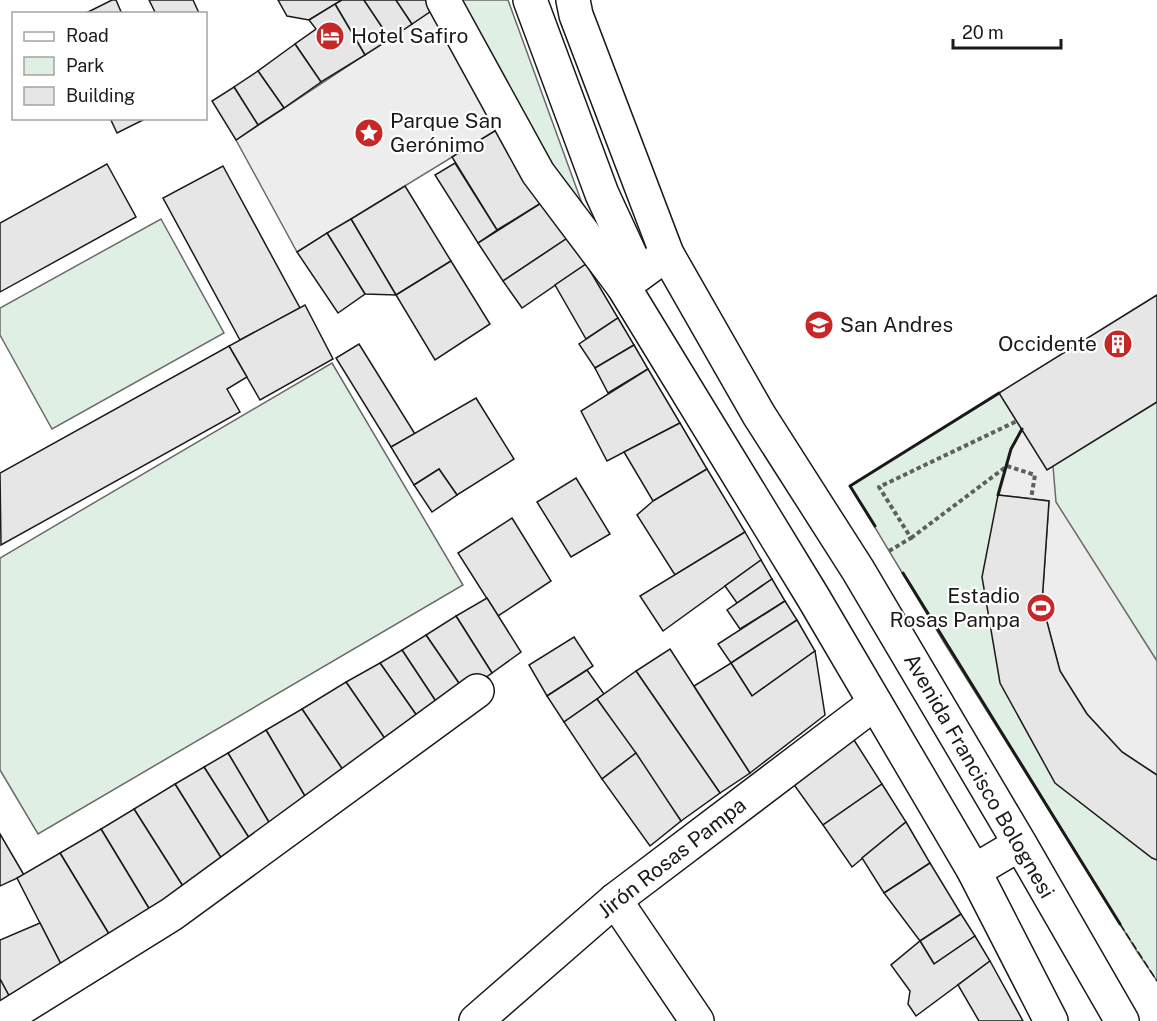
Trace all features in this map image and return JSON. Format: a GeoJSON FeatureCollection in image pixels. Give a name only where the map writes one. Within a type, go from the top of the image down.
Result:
{"type":"FeatureCollection","features":[{"type":"Feature","properties":{"kind":"main road"},"geometry":{"type":"LineString","coordinates":[[443,0],[538,173],[631,280]]}},
{"type":"Feature","properties":{"kind":"main road"},"geometry":{"type":"LineString","coordinates":[[530,0],[602,194],[631,280],[717,440],[813,597],[974,871],[1052,1021]]}},
{"type":"Feature","properties":{"kind":"main road","name":"Avenida Francisco Bolognesi"},"geometry":{"type":"LineString","coordinates":[[573,0],[580,26],[667,254],[759,414],[858,570],[1122,1021]]}},
{"type":"Feature","properties":{"kind":"main road"},"geometry":{"type":"LineString","coordinates":[[631,280],[667,254]]}},
{"type":"Feature","properties":{"kind":"main road"},"geometry":{"type":"LineString","coordinates":[[717,440],[759,414]]}},
{"type":"Feature","properties":{"kind":"main road"},"geometry":{"type":"LineString","coordinates":[[813,597],[858,570]]}},
{"type":"Feature","properties":{"kind":"main road"},"geometry":{"type":"LineString","coordinates":[[0,1021],[172,914],[477,691]]}},
{"type":"Feature","properties":{"kind":"main road","name":"Jirón Rosas Pampa"},"geometry":{"type":"LineString","coordinates":[[476,1021],[615,900],[875,703]]}},
{"type":"Feature","properties":{"kind":"main road"},"geometry":{"type":"LineString","coordinates":[[974,871],[1020,844]]}},
{"type":"Feature","properties":{"kind":"main road"},"geometry":{"type":"LineString","coordinates":[[615,900],[697,1021]]}},
{"type":"Feature","properties":{"kind":"path"},"geometry":{"type":"LineString","coordinates":[[911,538],[879,487],[1017,421]]}},
{"type":"Feature","properties":{"kind":"path"},"geometry":{"type":"LineString","coordinates":[[889,551],[911,538],[1006,466],[1035,475],[1030,499]]}},
{"type":"Feature","properties":{"kind":"green space"},"geometry":{"type":"Polygon","coordinates":[[[461,0],[508,0],[587,217],[525,126],[461,0]]]}},
{"type":"Feature","properties":{"kind":"green space"},"geometry":{"type":"Polygon","coordinates":[[[161,219],[224,333],[52,429],[0,335],[0,308],[161,219]]]}},
{"type":"Feature","properties":{"kind":"green space","name":"Estadio Rosas Pampa"},"geometry":{"type":"Polygon","coordinates":[[[1157,296],[1157,981],[945,644],[850,486],[1157,296]]]}},
{"type":"Feature","properties":{"kind":"green space"},"geometry":{"type":"Polygon","coordinates":[[[332,363],[463,585],[38,834],[0,770],[0,558],[332,363]]]}},
{"type":"Feature","properties":{"kind":"shaded area","name":"Parque San Gerónimo"},"geometry":{"type":"Polygon","coordinates":[[[440,5],[503,126],[297,252],[236,140],[440,5]]]}},
{"type":"Feature","properties":{"kind":"shaded area"},"geometry":{"type":"Polygon","coordinates":[[[1022,429],[1053,466],[1056,502],[1157,661],[1157,775],[1122,752],[1087,714],[1060,671],[1042,603],[1049,501],[998,495],[1011,449],[1022,429]]]}},
{"type":"Feature","properties":{"kind":"building"},"geometry":{"type":"Polygon","coordinates":[[[116,0],[121,12],[88,12],[116,0]]]}},
{"type":"Feature","properties":{"kind":"building"},"geometry":{"type":"Polygon","coordinates":[[[149,0],[193,0],[199,12],[155,12],[149,0]]]}},
{"type":"Feature","properties":{"kind":"building"},"geometry":{"type":"Polygon","coordinates":[[[278,0],[342,0],[309,20],[287,16],[278,0]]]}},
{"type":"Feature","properties":{"kind":"building"},"geometry":{"type":"Polygon","coordinates":[[[342,0],[364,0],[390,39],[365,55],[335,4],[342,0]]]}},
{"type":"Feature","properties":{"kind":"building"},"geometry":{"type":"Polygon","coordinates":[[[364,0],[396,0],[412,24],[390,39],[364,0]]]}},
{"type":"Feature","properties":{"kind":"building"},"geometry":{"type":"Polygon","coordinates":[[[396,0],[437,0],[440,5],[412,24],[396,0]]]}},
{"type":"Feature","properties":{"kind":"building","name":"Hotel Safiro"},"geometry":{"type":"Polygon","coordinates":[[[335,4],[365,55],[321,82],[295,44],[316,29],[309,20],[335,4]]]}},
{"type":"Feature","properties":{"kind":"building"},"geometry":{"type":"Polygon","coordinates":[[[295,44],[321,82],[284,108],[258,71],[295,44]]]}},
{"type":"Feature","properties":{"kind":"building"},"geometry":{"type":"Polygon","coordinates":[[[258,71],[284,108],[258,125],[234,87],[258,71]]]}},
{"type":"Feature","properties":{"kind":"building"},"geometry":{"type":"Polygon","coordinates":[[[234,87],[258,125],[236,140],[212,101],[234,87]]]}},
{"type":"Feature","properties":{"kind":"building"},"geometry":{"type":"Polygon","coordinates":[[[111,120],[143,120],[117,133],[111,120]]]}},
{"type":"Feature","properties":{"kind":"building"},"geometry":{"type":"Polygon","coordinates":[[[503,126],[546,200],[497,230],[452,157],[503,126]]]}},
{"type":"Feature","properties":{"kind":"building"},"geometry":{"type":"Polygon","coordinates":[[[455,163],[497,230],[478,243],[435,175],[455,163]]]}},
{"type":"Feature","properties":{"kind":"building"},"geometry":{"type":"Polygon","coordinates":[[[107,164],[136,217],[0,292],[0,223],[107,164]]]}},
{"type":"Feature","properties":{"kind":"building"},"geometry":{"type":"Polygon","coordinates":[[[223,166],[300,308],[240,340],[163,198],[223,166]]]}},
{"type":"Feature","properties":{"kind":"building"},"geometry":{"type":"Polygon","coordinates":[[[405,186],[451,261],[396,295],[351,219],[405,186]]]}},
{"type":"Feature","properties":{"kind":"building"},"geometry":{"type":"Polygon","coordinates":[[[546,200],[569,237],[503,281],[478,243],[546,200]]]}},
{"type":"Feature","properties":{"kind":"building"},"geometry":{"type":"Polygon","coordinates":[[[351,219],[396,295],[365,294],[327,233],[351,219]]]}},
{"type":"Feature","properties":{"kind":"building"},"geometry":{"type":"Polygon","coordinates":[[[327,233],[365,294],[338,313],[297,252],[327,233]]]}},
{"type":"Feature","properties":{"kind":"building"},"geometry":{"type":"Polygon","coordinates":[[[569,237],[586,264],[522,308],[503,281],[569,237]]]}},
{"type":"Feature","properties":{"kind":"building"},"geometry":{"type":"Polygon","coordinates":[[[451,261],[490,324],[435,360],[396,295],[451,261]]]}},
{"type":"Feature","properties":{"kind":"building"},"geometry":{"type":"Polygon","coordinates":[[[586,264],[618,318],[586,339],[555,285],[586,264]]]}},
{"type":"Feature","properties":{"kind":"building","name":"Occidente"},"geometry":{"type":"Polygon","coordinates":[[[1157,295],[1157,402],[1047,470],[999,393],[1157,295]]]}},
{"type":"Feature","properties":{"kind":"building"},"geometry":{"type":"Polygon","coordinates":[[[305,305],[333,359],[260,400],[229,346],[305,305]]]}},
{"type":"Feature","properties":{"kind":"building"},"geometry":{"type":"Polygon","coordinates":[[[618,318],[634,345],[595,368],[579,344],[618,318]]]}},
{"type":"Feature","properties":{"kind":"building"},"geometry":{"type":"Polygon","coordinates":[[[359,344],[415,434],[391,447],[336,358],[359,344]]]}},
{"type":"Feature","properties":{"kind":"building"},"geometry":{"type":"Polygon","coordinates":[[[634,345],[648,369],[608,393],[595,368],[634,345]]]}},
{"type":"Feature","properties":{"kind":"building"},"geometry":{"type":"Polygon","coordinates":[[[229,346],[247,377],[227,389],[240,412],[1,545],[0,473],[229,346]]]}},
{"type":"Feature","properties":{"kind":"building"},"geometry":{"type":"Polygon","coordinates":[[[648,369],[680,423],[607,461],[581,411],[648,369]]]}},
{"type":"Feature","properties":{"kind":"building"},"geometry":{"type":"Polygon","coordinates":[[[476,398],[514,459],[457,495],[439,469],[414,485],[391,447],[476,398]]]}},
{"type":"Feature","properties":{"kind":"building"},"geometry":{"type":"Polygon","coordinates":[[[680,423],[707,469],[653,501],[624,452],[680,423]]]}},
{"type":"Feature","properties":{"kind":"building"},"geometry":{"type":"Polygon","coordinates":[[[439,469],[457,495],[432,512],[414,485],[439,469]]]}},
{"type":"Feature","properties":{"kind":"building"},"geometry":{"type":"Polygon","coordinates":[[[707,469],[745,532],[675,575],[637,515],[653,501],[707,469]]]}},
{"type":"Feature","properties":{"kind":"building"},"geometry":{"type":"Polygon","coordinates":[[[576,478],[610,534],[571,557],[537,502],[576,478]]]}},
{"type":"Feature","properties":{"kind":"building"},"geometry":{"type":"Polygon","coordinates":[[[998,495],[1049,501],[1042,603],[1060,671],[1087,714],[1122,752],[1157,775],[1157,860],[1055,783],[1000,683],[982,577],[998,495]]]}},
{"type":"Feature","properties":{"kind":"building"},"geometry":{"type":"Polygon","coordinates":[[[512,518],[551,581],[498,616],[458,553],[512,518]]]}},
{"type":"Feature","properties":{"kind":"building"},"geometry":{"type":"Polygon","coordinates":[[[745,532],[761,560],[663,631],[640,596],[745,532]]]}},
{"type":"Feature","properties":{"kind":"building"},"geometry":{"type":"Polygon","coordinates":[[[761,560],[772,579],[737,603],[725,586],[761,560]]]}},
{"type":"Feature","properties":{"kind":"building"},"geometry":{"type":"Polygon","coordinates":[[[772,579],[785,601],[740,629],[727,610],[772,579]]]}},
{"type":"Feature","properties":{"kind":"building"},"geometry":{"type":"Polygon","coordinates":[[[487,598],[521,652],[492,673],[456,616],[487,598]]]}},
{"type":"Feature","properties":{"kind":"building"},"geometry":{"type":"Polygon","coordinates":[[[785,601],[797,620],[731,663],[718,644],[785,601]]]}},
{"type":"Feature","properties":{"kind":"building"},"geometry":{"type":"Polygon","coordinates":[[[456,616],[492,673],[465,692],[426,635],[456,616]]]}},
{"type":"Feature","properties":{"kind":"building"},"geometry":{"type":"Polygon","coordinates":[[[797,620],[815,651],[752,696],[731,663],[797,620]]]}},
{"type":"Feature","properties":{"kind":"building"},"geometry":{"type":"Polygon","coordinates":[[[426,635],[465,692],[441,709],[402,650],[426,635]]]}},
{"type":"Feature","properties":{"kind":"building"},"geometry":{"type":"Polygon","coordinates":[[[574,637],[593,666],[547,696],[529,665],[574,637]]]}},
{"type":"Feature","properties":{"kind":"building"},"geometry":{"type":"Polygon","coordinates":[[[670,649],[750,773],[720,793],[636,671],[670,649]]]}},
{"type":"Feature","properties":{"kind":"building"},"geometry":{"type":"Polygon","coordinates":[[[402,650],[441,709],[422,723],[380,663],[402,650]]]}},
{"type":"Feature","properties":{"kind":"building"},"geometry":{"type":"Polygon","coordinates":[[[815,651],[825,715],[750,773],[694,686],[731,663],[752,696],[815,651]]]}},
{"type":"Feature","properties":{"kind":"building"},"geometry":{"type":"Polygon","coordinates":[[[380,663],[422,723],[390,746],[346,682],[380,663]]]}},
{"type":"Feature","properties":{"kind":"building"},"geometry":{"type":"Polygon","coordinates":[[[587,670],[604,694],[564,722],[547,696],[587,670]]]}},
{"type":"Feature","properties":{"kind":"building"},"geometry":{"type":"Polygon","coordinates":[[[636,671],[720,793],[681,821],[597,699],[636,671]]]}},
{"type":"Feature","properties":{"kind":"building"},"geometry":{"type":"Polygon","coordinates":[[[346,682],[390,746],[347,776],[302,709],[346,682]]]}},
{"type":"Feature","properties":{"kind":"building"},"geometry":{"type":"Polygon","coordinates":[[[597,699],[636,753],[602,779],[564,722],[597,699]]]}},
{"type":"Feature","properties":{"kind":"building"},"geometry":{"type":"Polygon","coordinates":[[[302,709],[347,776],[309,803],[266,730],[302,709]]]}},
{"type":"Feature","properties":{"kind":"building"},"geometry":{"type":"Polygon","coordinates":[[[266,730],[309,803],[273,829],[228,753],[266,730]]]}},
{"type":"Feature","properties":{"kind":"building"},"geometry":{"type":"Polygon","coordinates":[[[854,740],[882,784],[823,825],[792,782],[854,740]]]}},
{"type":"Feature","properties":{"kind":"building"},"geometry":{"type":"Polygon","coordinates":[[[228,753],[273,829],[253,844],[204,767],[228,753]]]}},
{"type":"Feature","properties":{"kind":"building"},"geometry":{"type":"Polygon","coordinates":[[[636,753],[681,821],[650,846],[602,779],[636,753]]]}},
{"type":"Feature","properties":{"kind":"building"},"geometry":{"type":"Polygon","coordinates":[[[204,767],[253,844],[225,864],[175,784],[204,767]]]}},
{"type":"Feature","properties":{"kind":"building"},"geometry":{"type":"Polygon","coordinates":[[[175,784],[225,864],[186,891],[134,809],[175,784]]]}},
{"type":"Feature","properties":{"kind":"building"},"geometry":{"type":"Polygon","coordinates":[[[882,784],[906,822],[852,867],[823,825],[882,784]]]}},
{"type":"Feature","properties":{"kind":"building"},"geometry":{"type":"Polygon","coordinates":[[[134,809],[186,891],[153,915],[101,829],[134,809]]]}},
{"type":"Feature","properties":{"kind":"building"},"geometry":{"type":"Polygon","coordinates":[[[906,822],[930,863],[884,893],[862,858],[906,822]]]}},
{"type":"Feature","properties":{"kind":"building"},"geometry":{"type":"Polygon","coordinates":[[[101,829],[153,915],[112,939],[60,853],[101,829]]]}},
{"type":"Feature","properties":{"kind":"building"},"geometry":{"type":"Polygon","coordinates":[[[0,834],[24,875],[0,886],[0,834]]]}},
{"type":"Feature","properties":{"kind":"building"},"geometry":{"type":"Polygon","coordinates":[[[60,853],[112,939],[65,972],[17,878],[60,853]]]}},
{"type":"Feature","properties":{"kind":"building"},"geometry":{"type":"Polygon","coordinates":[[[930,863],[961,914],[920,941],[884,893],[930,863]]]}},
{"type":"Feature","properties":{"kind":"building"},"geometry":{"type":"Polygon","coordinates":[[[961,914],[975,936],[934,964],[920,941],[961,914]]]}},
{"type":"Feature","properties":{"kind":"building"},"geometry":{"type":"Polygon","coordinates":[[[40,923],[65,972],[14,1005],[0,979],[0,940],[40,923]]]}},
{"type":"Feature","properties":{"kind":"building"},"geometry":{"type":"Polygon","coordinates":[[[975,936],[990,961],[916,1016],[908,1004],[910,991],[891,965],[920,941],[934,964],[975,936]]]}},
{"type":"Feature","properties":{"kind":"building"},"geometry":{"type":"Polygon","coordinates":[[[990,961],[1023,1021],[979,1021],[958,985],[990,961]]]}},
{"type":"Feature","properties":{"kind":"building"},"geometry":{"type":"Polygon","coordinates":[[[0,979],[14,1005],[0,1015],[0,979]]]}},
{"type":"Feature","properties":{"kind":"fence"},"geometry":{"type":"LineString","coordinates":[[1120,924],[1157,981]]}},
{"type":"Feature","properties":{"kind":"wall"},"geometry":{"type":"LineString","coordinates":[[875,526],[850,486],[999,393]]}},
{"type":"Feature","properties":{"kind":"wall"},"geometry":{"type":"LineString","coordinates":[[998,495],[1011,449],[1022,429]]}},
{"type":"Feature","properties":{"kind":"wall"},"geometry":{"type":"LineString","coordinates":[[903,573],[1120,924]]}},
{"type":"Feature","properties":{"kind":"place","name":"Hotel Safiro"},"geometry":{"type":"Point","coordinates":[330,36]}},
{"type":"Feature","properties":{"kind":"place","name":"Parque San Gerónimo"},"geometry":{"type":"Point","coordinates":[369,133]}},
{"type":"Feature","properties":{"kind":"place","name":"San Andres"},"geometry":{"type":"Point","coordinates":[819,325]}},
{"type":"Feature","properties":{"kind":"place","name":"Occidente"},"geometry":{"type":"Point","coordinates":[1118,344]}},
{"type":"Feature","properties":{"kind":"place","name":"Estadio Rosas Pampa"},"geometry":{"type":"Point","coordinates":[1041,608]}}]}
